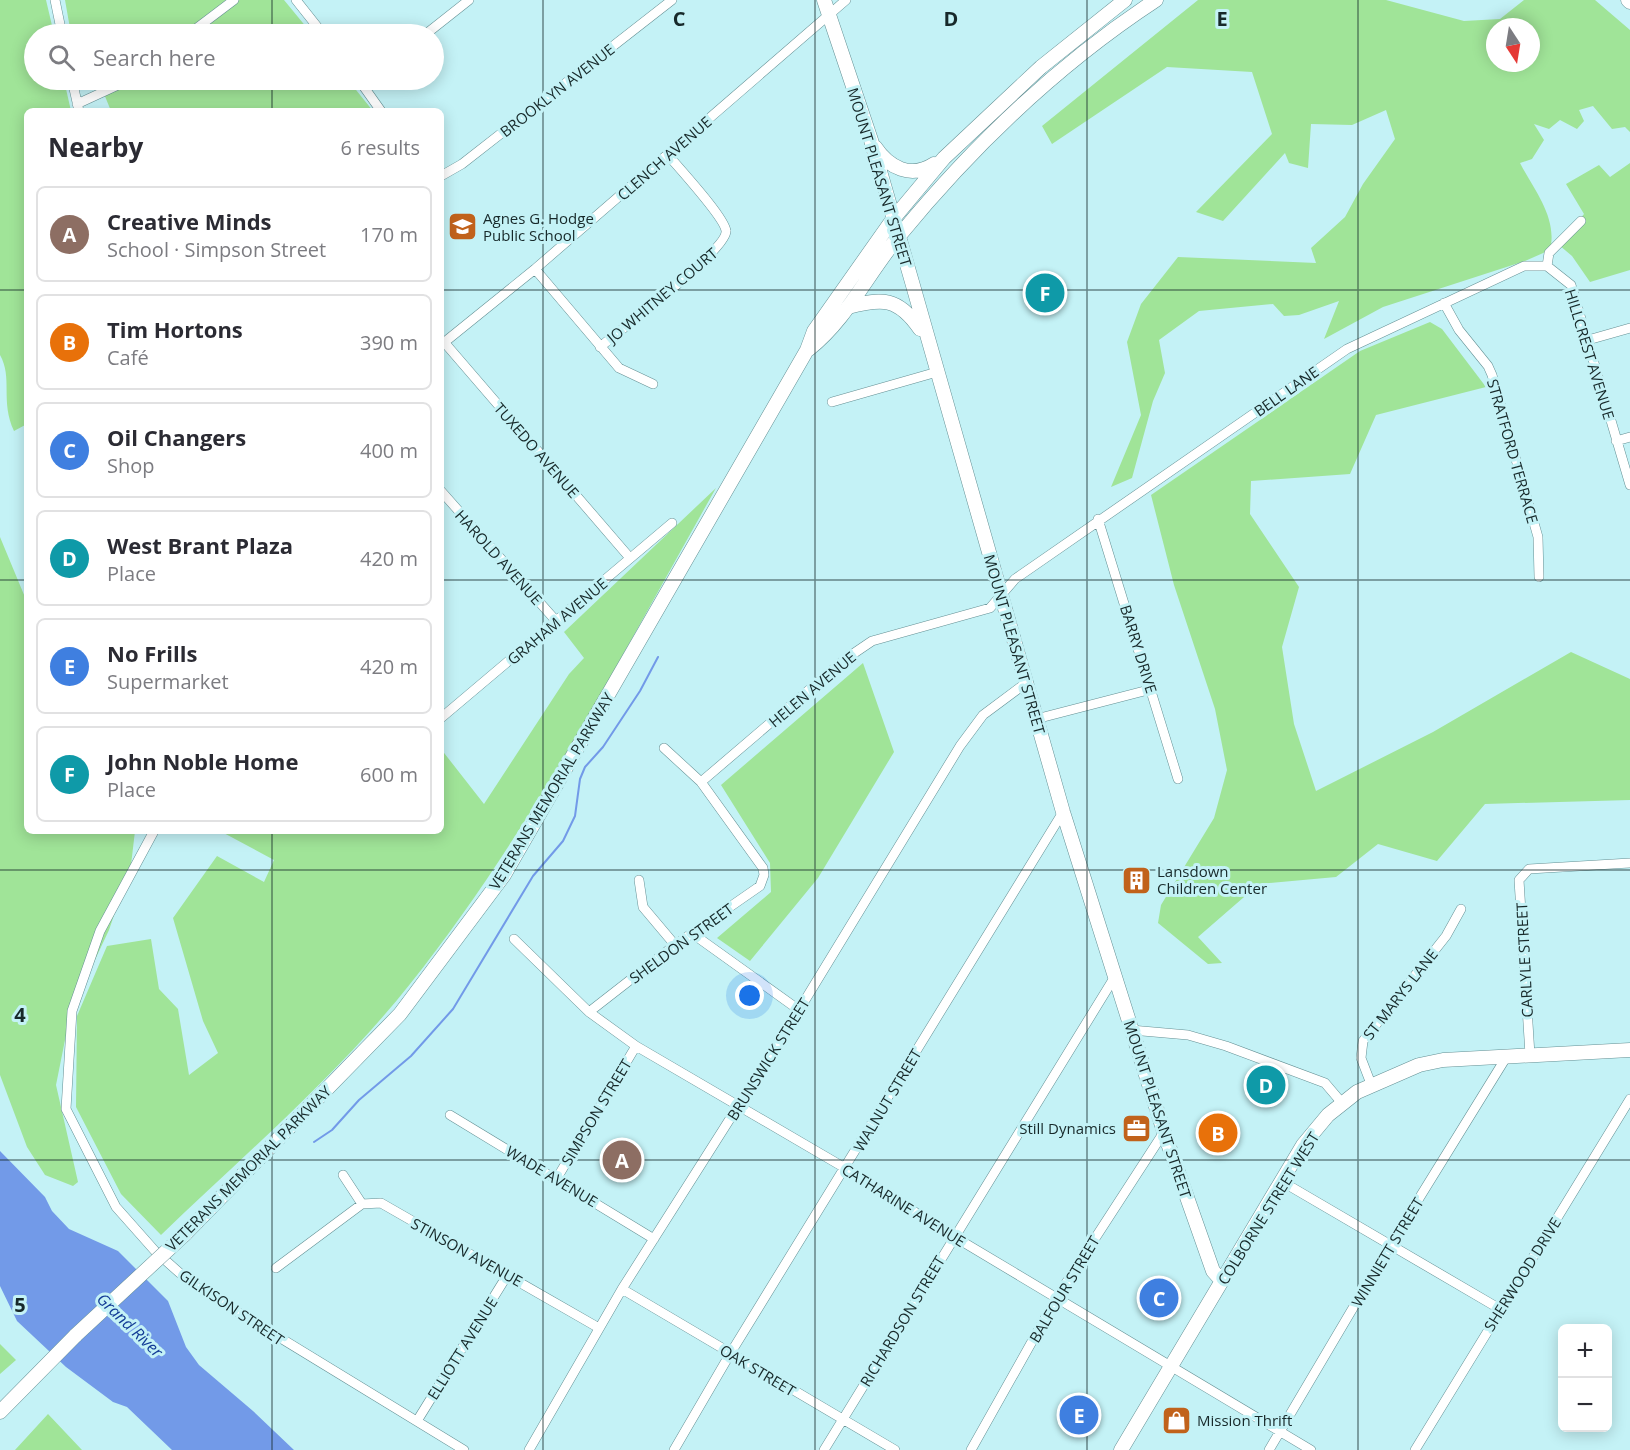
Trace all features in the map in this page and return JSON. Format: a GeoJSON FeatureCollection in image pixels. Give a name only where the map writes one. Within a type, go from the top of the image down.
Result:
{"type":"FeatureCollection","features":[{"type":"Feature","properties":{"kind":"main road","name":"MOUNT PLEASANT STREET"},"geometry":{"type":"LineString","coordinates":[[824,0],[871,140],[1036,719],[1114,978],[1164,1132],[1213,1271],[1222,1281]]}},
{"type":"Feature","properties":{"kind":"main road","name":"VETERANS MEMORIAL PARKWAY"},"geometry":{"type":"LineString","coordinates":[[2,1405],[54,1349],[76,1335],[185,1234],[400,1014],[504,875],[807,350],[814,331],[892,219],[944,158],[1041,67],[1125,0]]}},
{"type":"Feature","properties":{"kind":"main road","name":"VETERANS MEMORIAL PARKWAY"},"geometry":{"type":"LineString","coordinates":[[807,350],[828,333],[898,236],[954,174],[1054,77],[1099,40],[1156,0]]}},
{"type":"Feature","properties":{"kind":"main road"},"geometry":{"type":"LineString","coordinates":[[871,140],[881,157],[900,170],[919,172],[944,158]]}},
{"type":"Feature","properties":{"kind":"main road"},"geometry":{"type":"LineString","coordinates":[[848,307],[875,300],[888,301],[911,316],[927,338]]}},
{"type":"Feature","properties":{"kind":"main road","name":"COLBORNE STREET WEST"},"geometry":{"type":"LineString","coordinates":[[1121,1450],[1303,1145],[1342,1103],[1371,1084],[1419,1065],[1443,1060],[1630,1050]]}},
{"type":"Feature","properties":{"kind":"street"},"geometry":{"type":"LineString","coordinates":[[55,0],[60,24]]}},
{"type":"Feature","properties":{"kind":"street"},"geometry":{"type":"LineString","coordinates":[[202,24],[234,0]]}},
{"type":"Feature","properties":{"kind":"street"},"geometry":{"type":"LineString","coordinates":[[296,0],[315,24]]}},
{"type":"Feature","properties":{"kind":"street"},"geometry":{"type":"LineString","coordinates":[[439,24],[469,0]]}},
{"type":"Feature","properties":{"kind":"street","name":"BROOKLYN AVENUE"},"geometry":{"type":"LineString","coordinates":[[444,174],[462,164],[672,0]]}},
{"type":"Feature","properties":{"kind":"street","name":"CLENCH AVENUE"},"geometry":{"type":"LineString","coordinates":[[444,342],[535,269],[846,0]]}},
{"type":"Feature","properties":{"kind":"street"},"geometry":{"type":"LineString","coordinates":[[74,90],[78,108],[111,90]]}},
{"type":"Feature","properties":{"kind":"street"},"geometry":{"type":"LineString","coordinates":[[368,90],[379,108]]}},
{"type":"Feature","properties":{"kind":"street","name":"JO WHITNEY COURT"},"geometry":{"type":"LineString","coordinates":[[600,347],[708,258],[725,239],[726,231],[719,216],[668,155]]}},
{"type":"Feature","properties":{"kind":"street"},"geometry":{"type":"LineString","coordinates":[[1547,266],[1547,256],[1581,221]]}},
{"type":"Feature","properties":{"kind":"street","name":"BELL LANE"},"geometry":{"type":"LineString","coordinates":[[1002,596],[1016,579],[1098,519],[1347,349],[1524,267],[1547,266]]}},
{"type":"Feature","properties":{"kind":"street","name":"HILLCREST AVENUE"},"geometry":{"type":"LineString","coordinates":[[1547,266],[1571,285],[1630,484]]}},
{"type":"Feature","properties":{"kind":"street","name":"JO WHITNEY COURT"},"geometry":{"type":"LineString","coordinates":[[535,269],[600,347],[627,374],[653,384]]}},
{"type":"Feature","properties":{"kind":"street","name":"STRATFORD TERRACE"},"geometry":{"type":"LineString","coordinates":[[1444,303],[1492,375],[1538,537],[1539,577]]}},
{"type":"Feature","properties":{"kind":"street"},"geometry":{"type":"LineString","coordinates":[[1588,340],[1630,327]]}},
{"type":"Feature","properties":{"kind":"street","name":"TUXEDO AVENUE"},"geometry":{"type":"LineString","coordinates":[[444,346],[630,558]]}},
{"type":"Feature","properties":{"kind":"street"},"geometry":{"type":"LineString","coordinates":[[832,402],[937,372]]}},
{"type":"Feature","properties":{"kind":"street"},"geometry":{"type":"LineString","coordinates":[[1616,441],[1630,437]]}},
{"type":"Feature","properties":{"kind":"street","name":"HAROLD AVENUE"},"geometry":{"type":"LineString","coordinates":[[444,494],[557,622]]}},
{"type":"Feature","properties":{"kind":"street","name":"BARRY DRIVE"},"geometry":{"type":"LineString","coordinates":[[1098,519],[1178,778]]}},
{"type":"Feature","properties":{"kind":"street","name":"GRAHAM AVENUE"},"geometry":{"type":"LineString","coordinates":[[444,716],[672,523]]}},
{"type":"Feature","properties":{"kind":"street","name":"HELEN AVENUE"},"geometry":{"type":"LineString","coordinates":[[701,782],[844,660],[872,641],[990,608],[1002,596]]}},
{"type":"Feature","properties":{"kind":"street","name":"BRUNSWICK STREET"},"geometry":{"type":"LineString","coordinates":[[529,1450],[622,1289],[740,1105],[960,746],[983,715],[1026,683]]}},
{"type":"Feature","properties":{"kind":"street"},"geometry":{"type":"LineString","coordinates":[[1036,719],[1152,689]]}},
{"type":"Feature","properties":{"kind":"street"},"geometry":{"type":"LineString","coordinates":[[663,748],[701,782]]}},
{"type":"Feature","properties":{"kind":"street","name":"SHELDON STREET"},"geometry":{"type":"LineString","coordinates":[[588,1012],[675,945],[760,886],[764,875],[763,868],[701,782]]}},
{"type":"Feature","properties":{"kind":"street","name":"WALNUT STREET"},"geometry":{"type":"LineString","coordinates":[[674,1450],[730,1354],[1063,812]]}},
{"type":"Feature","properties":{"kind":"street","name":"GILKISON STREET"},"geometry":{"type":"LineString","coordinates":[[152,834],[100,931],[72,1011],[66,1109],[116,1207],[155,1251],[192,1284],[464,1450]]}},
{"type":"Feature","properties":{"kind":"street","name":"CARLYLE STREET"},"geometry":{"type":"LineString","coordinates":[[1530,1055],[1519,880],[1529,869],[1630,863]]}},
{"type":"Feature","properties":{"kind":"street"},"geometry":{"type":"LineString","coordinates":[[639,880],[644,907],[675,945]]}},
{"type":"Feature","properties":{"kind":"street","name":"ST MARYS LANE"},"geometry":{"type":"LineString","coordinates":[[1371,1084],[1361,1058],[1363,1041],[1446,936],[1461,909]]}},
{"type":"Feature","properties":{"kind":"street"},"geometry":{"type":"LineString","coordinates":[[693,934],[799,1010]]}},
{"type":"Feature","properties":{"kind":"street","name":"CATHARINE AVENUE"},"geometry":{"type":"LineString","coordinates":[[514,939],[588,1012],[636,1046],[740,1105],[953,1236],[1311,1450]]}},
{"type":"Feature","properties":{"kind":"street","name":"RICHARDSON STREET"},"geometry":{"type":"LineString","coordinates":[[824,1450],[953,1236],[1114,978]]}},
{"type":"Feature","properties":{"kind":"street"},"geometry":{"type":"LineString","coordinates":[[1131,1030],[1188,1035],[1226,1046],[1325,1083],[1342,1103]]}},
{"type":"Feature","properties":{"kind":"street","name":"SIMPSON STREET"},"geometry":{"type":"LineString","coordinates":[[557,1178],[636,1046]]}},
{"type":"Feature","properties":{"kind":"street","name":"WINNIETT STREET"},"geometry":{"type":"LineString","coordinates":[[1269,1450],[1389,1246],[1507,1056]]}},
{"type":"Feature","properties":{"kind":"street","name":"SHERWOOD DRIVE"},"geometry":{"type":"LineString","coordinates":[[1415,1450],[1630,1099]]}},
{"type":"Feature","properties":{"kind":"street","name":"WADE AVENUE"},"geometry":{"type":"LineString","coordinates":[[450,1115],[654,1239]]}},
{"type":"Feature","properties":{"kind":"street","name":"BALFOUR STREET"},"geometry":{"type":"LineString","coordinates":[[971,1450],[1057,1297],[1164,1132]]}},
{"type":"Feature","properties":{"kind":"street"},"geometry":{"type":"LineString","coordinates":[[276,1268],[362,1204],[344,1175]]}},
{"type":"Feature","properties":{"kind":"street"},"geometry":{"type":"LineString","coordinates":[[1281,1181],[1500,1309]]}},
{"type":"Feature","properties":{"kind":"street","name":"STINSON AVENUE"},"geometry":{"type":"LineString","coordinates":[[362,1204],[381,1203],[599,1328]]}},
{"type":"Feature","properties":{"kind":"street","name":"ELLIOTT AVENUE"},"geometry":{"type":"LineString","coordinates":[[417,1421],[508,1274]]}},
{"type":"Feature","properties":{"kind":"street","name":"OAK STREET"},"geometry":{"type":"LineString","coordinates":[[622,1289],[895,1450]]}},
{"type":"Feature","properties":{"kind":"green space"},"geometry":{"type":"Polygon","coordinates":[[[0,0],[46,0],[52,24],[24,24],[24,90],[66,90],[70,108],[24,108],[24,426],[14,431],[8,410],[6,372],[0,355],[0,0]]]}},
{"type":"Feature","properties":{"kind":"green space"},"geometry":{"type":"Polygon","coordinates":[[[65,0],[284,0],[304,24],[69,24],[65,0]]]}},
{"type":"Feature","properties":{"kind":"green space"},"geometry":{"type":"Polygon","coordinates":[[[1198,0],[1386,0],[1464,21],[1486,20],[1486,72],[1540,72],[1540,18],[1501,18],[1524,0],[1595,0],[1630,30],[1630,132],[1625,127],[1612,129],[1593,106],[1579,110],[1584,121],[1577,129],[1560,120],[1549,129],[1534,124],[1544,140],[1532,159],[1520,163],[1548,216],[1552,238],[1550,250],[1525,261],[1383,307],[1324,339],[1339,301],[1299,315],[1284,316],[1273,304],[1199,311],[1159,340],[1165,373],[1153,401],[1132,478],[1111,487],[1141,415],[1127,342],[1141,304],[1178,257],[1316,263],[1311,248],[1345,217],[1363,184],[1395,139],[1386,110],[1352,125],[1311,124],[1308,168],[1289,163],[1285,153],[1223,221],[1196,212],[1272,134],[1252,72],[1167,67],[1052,144],[1042,126],[1198,0]]]}},
{"type":"Feature","properties":{"kind":"green space"},"geometry":{"type":"Polygon","coordinates":[[[102,90],[356,90],[371,108],[110,108],[102,90]]]}},
{"type":"Feature","properties":{"kind":"green space"},"geometry":{"type":"Polygon","coordinates":[[[1630,163],[1630,270],[1590,282],[1572,256],[1559,245],[1584,214],[1566,184],[1599,165],[1610,177],[1630,163]]]}},
{"type":"Feature","properties":{"kind":"green space"},"geometry":{"type":"Polygon","coordinates":[[[1430,322],[1442,329],[1486,387],[1376,415],[1350,474],[1251,481],[1250,514],[1299,587],[1282,647],[1294,724],[1316,791],[1433,732],[1571,652],[1630,679],[1630,800],[1485,804],[1437,861],[1378,844],[1336,877],[1259,884],[1198,937],[1222,963],[1208,964],[1158,923],[1161,905],[1214,818],[1227,770],[1215,709],[1174,585],[1151,495],[1360,351],[1430,322]]]}},
{"type":"Feature","properties":{"kind":"green space"},"geometry":{"type":"Polygon","coordinates":[[[716,488],[573,742],[496,866],[454,926],[410,984],[352,1051],[290,1114],[161,1235],[121,1194],[76,1107],[77,1016],[107,946],[151,939],[159,989],[178,1009],[189,1075],[218,1053],[203,1021],[173,918],[217,856],[264,882],[274,860],[226,834],[444,834],[444,753],[484,804],[569,674],[584,658],[564,632],[716,488]]]}},
{"type":"Feature","properties":{"kind":"green space"},"geometry":{"type":"Polygon","coordinates":[[[0,537],[24,595],[24,834],[135,834],[131,865],[109,930],[85,981],[66,1035],[56,1085],[78,1182],[73,1186],[45,1175],[27,1147],[0,1075],[0,537]]]}},
{"type":"Feature","properties":{"kind":"green space"},"geometry":{"type":"Polygon","coordinates":[[[863,663],[894,752],[818,878],[750,961],[717,938],[771,892],[770,863],[721,785],[863,663]]]}},
{"type":"Feature","properties":{"kind":"green space"},"geometry":{"type":"Polygon","coordinates":[[[0,1344],[16,1360],[0,1374],[0,1344]]]}},
{"type":"Feature","properties":{"kind":"green space"},"geometry":{"type":"Polygon","coordinates":[[[48,1414],[82,1450],[15,1450],[48,1414]]]}},
{"type":"Feature","properties":{"kind":"water","name":"Grand River"},"geometry":{"type":"Polygon","coordinates":[[[0,1151],[45,1197],[52,1211],[69,1229],[118,1251],[168,1301],[186,1347],[199,1365],[294,1450],[172,1450],[127,1407],[113,1402],[66,1367],[17,1321],[0,1286],[0,1151]]]}},
{"type":"Feature","properties":{"kind":"waterway"},"geometry":{"type":"LineString","coordinates":[[314,1142],[332,1130],[359,1100],[411,1056],[453,1009],[533,876],[563,841],[575,816],[580,779],[585,767],[603,747],[640,691],[658,657]]}},
{"type":"Feature","properties":{"kind":"place","name":"Agnes G. Hodge Public School"},"geometry":{"type":"Point","coordinates":[462,227]}},
{"type":"Feature","properties":{"kind":"place","name":"John Noble Home"},"geometry":{"type":"Point","coordinates":[1045,293]}},
{"type":"Feature","properties":{"kind":"place","name":"Lansdown Children Center"},"geometry":{"type":"Point","coordinates":[1136,880]}},
{"type":"Feature","properties":{"kind":"place","name":"West Brant Plaza"},"geometry":{"type":"Point","coordinates":[1266,1085]}},
{"type":"Feature","properties":{"kind":"place","name":"Still Dynamics"},"geometry":{"type":"Point","coordinates":[1137,1128]}},
{"type":"Feature","properties":{"kind":"place","name":"Tim Hortons"},"geometry":{"type":"Point","coordinates":[1218,1133]}},
{"type":"Feature","properties":{"kind":"place","name":"Creative Minds"},"geometry":{"type":"Point","coordinates":[622,1160]}},
{"type":"Feature","properties":{"kind":"place","name":"Oil Changers"},"geometry":{"type":"Point","coordinates":[1159,1298]}},
{"type":"Feature","properties":{"kind":"place","name":"No Frills"},"geometry":{"type":"Point","coordinates":[1079,1415]}},
{"type":"Feature","properties":{"kind":"place","name":"Mission Thrift"},"geometry":{"type":"Point","coordinates":[1176,1420]}}]}
